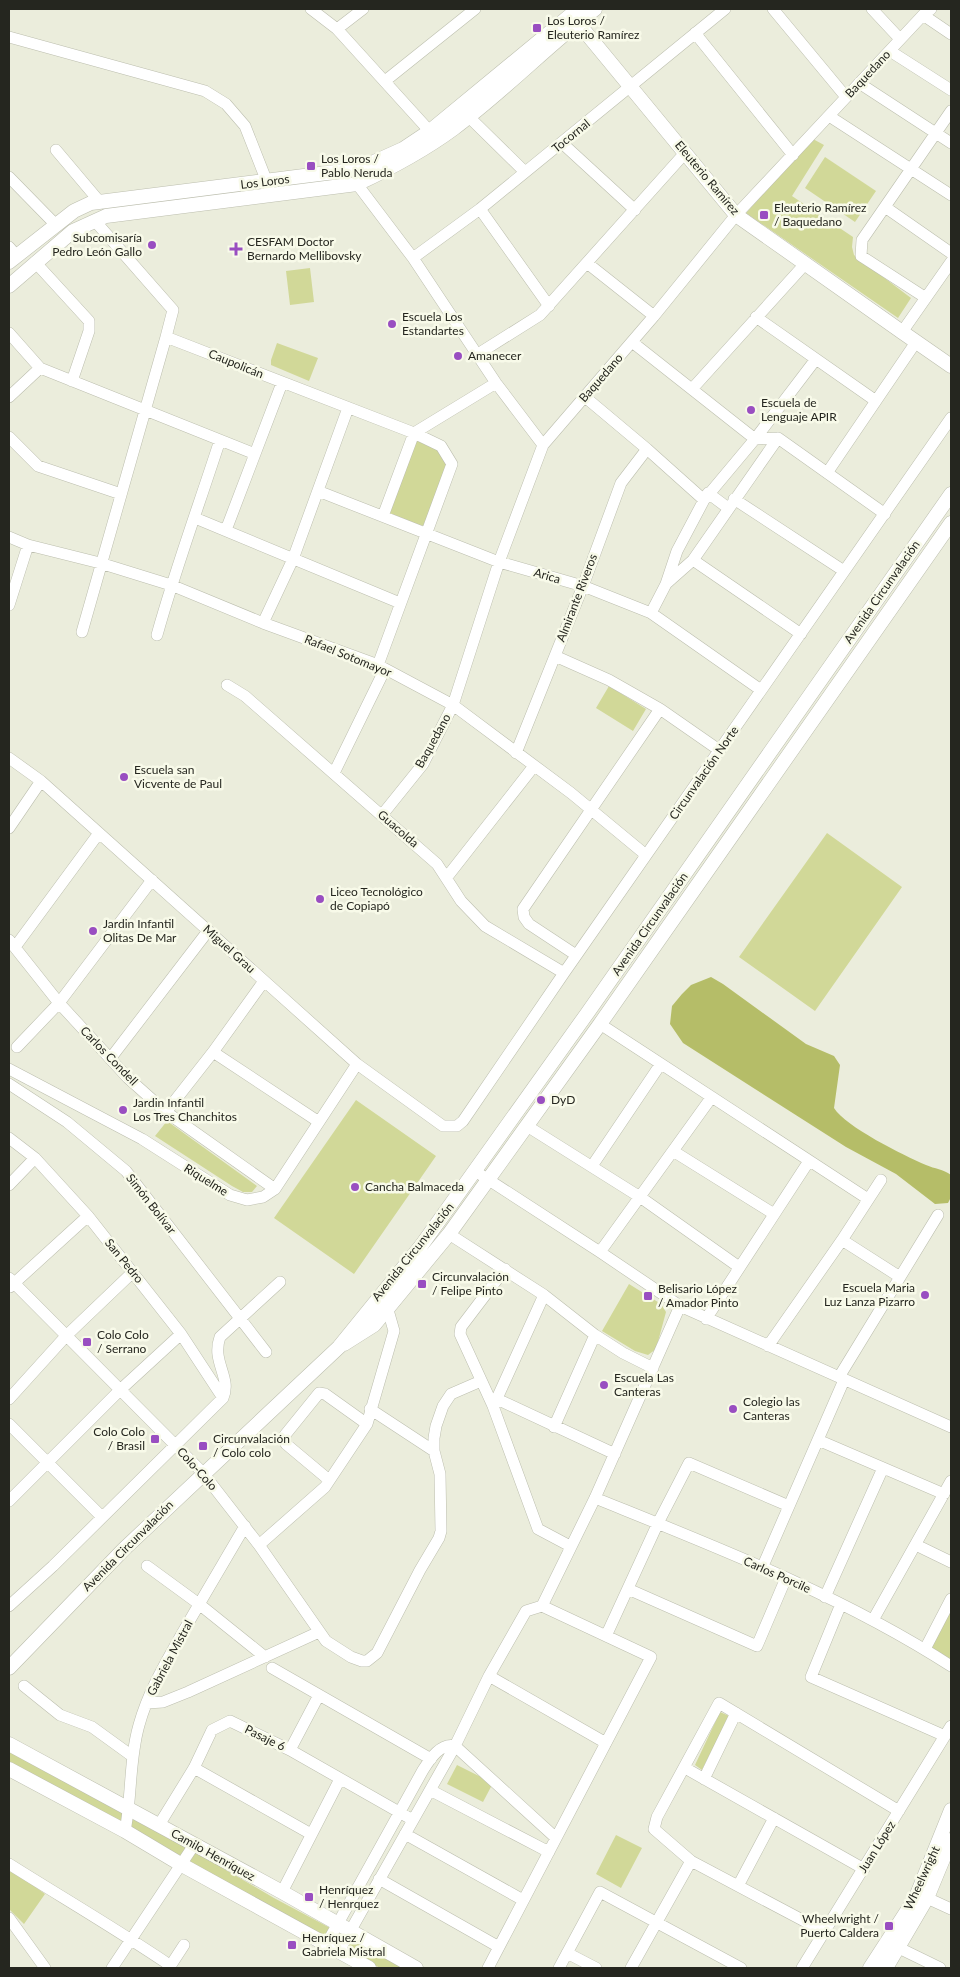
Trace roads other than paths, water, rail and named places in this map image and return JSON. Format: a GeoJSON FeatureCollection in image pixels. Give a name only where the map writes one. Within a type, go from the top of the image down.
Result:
{"type":"FeatureCollection","features":[{"type":"Feature","properties":{"kind":"main road","name":"Los Loros"},"geometry":{"type":"LineString","coordinates":[[11,255],[56,226],[74,211],[99,201],[357,184],[398,164],[573,14],[596,9]]}},
{"type":"Feature","properties":{"kind":"main road","name":"Los Loros"},"geometry":{"type":"LineString","coordinates":[[9,286],[73,231],[106,216],[270,189],[359,167],[389,156],[434,135],[468,116],[573,14]]}},
{"type":"Feature","properties":{"kind":"main road","name":"Eleuterio Ramírez"},"geometry":{"type":"LineString","coordinates":[[573,14],[736,215],[951,366]]}},
{"type":"Feature","properties":{"kind":"main road","name":"Avenida Circunvalación"},"geometry":{"type":"LineString","coordinates":[[9,1668],[118,1555],[339,1347],[431,1232],[476,1171],[951,494]]}},
{"type":"Feature","properties":{"kind":"main road","name":"Avenida Circunvalación"},"geometry":{"type":"LineString","coordinates":[[339,1347],[365,1331],[388,1310],[450,1234],[951,524]]}},
{"type":"Feature","properties":{"kind":"main road","name":"Camilo Henríquez"},"geometry":{"type":"LineString","coordinates":[[9,1744],[282,1892],[416,1968]]}},
{"type":"Feature","properties":{"kind":"main road","name":"Camilo Henríquez"},"geometry":{"type":"LineString","coordinates":[[9,1770],[125,1831],[182,1865],[369,1968]]}},
{"type":"Feature","properties":{"kind":"main road","name":"Wheelwright"},"geometry":{"type":"LineString","coordinates":[[870,1968],[916,1897],[951,1810]]}},
{"type":"Feature","properties":{"kind":"main road","name":"Wheelwright"},"geometry":{"type":"LineString","coordinates":[[886,1968],[927,1898],[951,1840]]}},
{"type":"Feature","properties":{"kind":"street"},"geometry":{"type":"LineString","coordinates":[[311,9],[337,30],[434,135]]}},
{"type":"Feature","properties":{"kind":"street"},"geometry":{"type":"LineString","coordinates":[[337,30],[363,9]]}},
{"type":"Feature","properties":{"kind":"street"},"geometry":{"type":"LineString","coordinates":[[385,81],[475,9]]}},
{"type":"Feature","properties":{"kind":"street","name":"Tocornal"},"geometry":{"type":"LineString","coordinates":[[413,258],[480,209],[725,9]]}},
{"type":"Feature","properties":{"kind":"street"},"geometry":{"type":"LineString","coordinates":[[773,9],[846,97]]}},
{"type":"Feature","properties":{"kind":"street"},"geometry":{"type":"LineString","coordinates":[[872,9],[900,39]]}},
{"type":"Feature","properties":{"kind":"street"},"geometry":{"type":"LineString","coordinates":[[927,12],[951,34]]}},
{"type":"Feature","properties":{"kind":"street","name":"Baquedano"},"geometry":{"type":"LineString","coordinates":[[382,815],[423,764],[453,705],[499,562],[544,445],[654,316],[736,215],[927,12]]}},
{"type":"Feature","properties":{"kind":"street"},"geometry":{"type":"LineString","coordinates":[[695,33],[792,155]]}},
{"type":"Feature","properties":{"kind":"street"},"geometry":{"type":"LineString","coordinates":[[9,37],[205,91],[226,104],[245,126],[270,189]]}},
{"type":"Feature","properties":{"kind":"street"},"geometry":{"type":"LineString","coordinates":[[890,51],[951,90]]}},
{"type":"Feature","properties":{"kind":"street"},"geometry":{"type":"LineString","coordinates":[[859,83],[951,143]]}},
{"type":"Feature","properties":{"kind":"street"},"geometry":{"type":"LineString","coordinates":[[926,298],[861,256],[862,240],[951,111]]}},
{"type":"Feature","properties":{"kind":"street"},"geometry":{"type":"LineString","coordinates":[[468,116],[525,172]]}},
{"type":"Feature","properties":{"kind":"street"},"geometry":{"type":"LineString","coordinates":[[829,116],[951,196]]}},
{"type":"Feature","properties":{"kind":"street"},"geometry":{"type":"LineString","coordinates":[[562,143],[635,210]]}},
{"type":"Feature","properties":{"kind":"street"},"geometry":{"type":"LineString","coordinates":[[56,150],[99,201]]}},
{"type":"Feature","properties":{"kind":"street"},"geometry":{"type":"LineString","coordinates":[[478,354],[540,315],[686,153]]}},
{"type":"Feature","properties":{"kind":"street"},"geometry":{"type":"LineString","coordinates":[[9,177],[56,226]]}},
{"type":"Feature","properties":{"kind":"street"},"geometry":{"type":"LineString","coordinates":[[357,184],[413,258],[496,383],[544,445]]}},
{"type":"Feature","properties":{"kind":"street"},"geometry":{"type":"LineString","coordinates":[[885,207],[951,253]]}},
{"type":"Feature","properties":{"kind":"street"},"geometry":{"type":"LineString","coordinates":[[480,209],[549,306]]}},
{"type":"Feature","properties":{"kind":"street"},"geometry":{"type":"LineString","coordinates":[[82,632],[173,310],[95,221]]}},
{"type":"Feature","properties":{"kind":"street"},"geometry":{"type":"LineString","coordinates":[[35,262],[89,321],[89,331],[72,381]]}},
{"type":"Feature","properties":{"kind":"street"},"geometry":{"type":"LineString","coordinates":[[902,332],[951,262]]}},
{"type":"Feature","properties":{"kind":"street"},"geometry":{"type":"LineString","coordinates":[[588,263],[654,316]]}},
{"type":"Feature","properties":{"kind":"street"},"geometry":{"type":"LineString","coordinates":[[692,389],[805,264]]}},
{"type":"Feature","properties":{"kind":"street"},"geometry":{"type":"LineString","coordinates":[[756,318],[876,400]]}},
{"type":"Feature","properties":{"kind":"street"},"geometry":{"type":"LineString","coordinates":[[9,333],[40,368],[254,454]]}},
{"type":"Feature","properties":{"kind":"street","name":"Caupolicán"},"geometry":{"type":"LineString","coordinates":[[166,337],[414,433],[441,446],[452,464],[427,534]]}},
{"type":"Feature","properties":{"kind":"street"},"geometry":{"type":"LineString","coordinates":[[632,342],[755,439],[778,438],[885,514]]}},
{"type":"Feature","properties":{"kind":"street"},"geometry":{"type":"LineString","coordinates":[[827,473],[916,342]]}},
{"type":"Feature","properties":{"kind":"street"},"geometry":{"type":"LineString","coordinates":[[652,613],[666,584],[677,551],[706,497],[755,439],[816,358]]}},
{"type":"Feature","properties":{"kind":"street"},"geometry":{"type":"LineString","coordinates":[[9,397],[40,368]]}},
{"type":"Feature","properties":{"kind":"street"},"geometry":{"type":"LineString","coordinates":[[226,530],[282,383]]}},
{"type":"Feature","properties":{"kind":"street"},"geometry":{"type":"LineString","coordinates":[[383,516],[414,433],[496,383]]}},
{"type":"Feature","properties":{"kind":"street"},"geometry":{"type":"LineString","coordinates":[[585,397],[706,497],[731,504],[844,571]]}},
{"type":"Feature","properties":{"kind":"street"},"geometry":{"type":"LineString","coordinates":[[263,624],[294,559],[348,408]]}},
{"type":"Feature","properties":{"kind":"street","name":"Circunvalación Norte"},"geometry":{"type":"LineString","coordinates":[[457,1126],[463,1122],[576,955],[951,418]]}},
{"type":"Feature","properties":{"kind":"street"},"geometry":{"type":"LineString","coordinates":[[9,437],[38,466],[121,494]]}},
{"type":"Feature","properties":{"kind":"street"},"geometry":{"type":"LineString","coordinates":[[666,584],[693,560],[778,438]]}},
{"type":"Feature","properties":{"kind":"street"},"geometry":{"type":"LineString","coordinates":[[157,636],[171,585],[220,440]]}},
{"type":"Feature","properties":{"kind":"street","name":"Almirante Riveros"},"geometry":{"type":"LineString","coordinates":[[516,753],[583,586],[621,483],[647,448]]}},
{"type":"Feature","properties":{"kind":"street","name":"Arica"},"geometry":{"type":"LineString","coordinates":[[318,491],[499,562],[583,586],[652,613],[761,690]]}},
{"type":"Feature","properties":{"kind":"street"},"geometry":{"type":"LineString","coordinates":[[195,518],[400,604]]}},
{"type":"Feature","properties":{"kind":"street"},"geometry":{"type":"LineString","coordinates":[[334,773],[381,667],[400,604],[427,534]]}},
{"type":"Feature","properties":{"kind":"street","name":"Rafael Sotomayor"},"geometry":{"type":"LineString","coordinates":[[9,537],[171,585],[263,624],[381,667],[453,705],[592,810],[646,855]]}},
{"type":"Feature","properties":{"kind":"street"},"geometry":{"type":"LineString","coordinates":[[9,605],[28,544]]}},
{"type":"Feature","properties":{"kind":"street"},"geometry":{"type":"LineString","coordinates":[[693,560],[801,634]]}},
{"type":"Feature","properties":{"kind":"street"},"geometry":{"type":"LineString","coordinates":[[555,656],[609,680],[660,710],[719,750]]}},
{"type":"Feature","properties":{"kind":"street","name":"Guacolda"},"geometry":{"type":"LineString","coordinates":[[227,685],[245,696],[438,864],[461,901],[485,926],[564,973]]}},
{"type":"Feature","properties":{"kind":"street"},"geometry":{"type":"LineString","coordinates":[[576,955],[529,924],[524,917],[523,910],[660,710]]}},
{"type":"Feature","properties":{"kind":"street","name":"Miguel Grau"},"geometry":{"type":"LineString","coordinates":[[9,758],[41,781],[357,1064],[443,1126],[457,1126]]}},
{"type":"Feature","properties":{"kind":"street"},"geometry":{"type":"LineString","coordinates":[[447,877],[534,766]]}},
{"type":"Feature","properties":{"kind":"street"},"geometry":{"type":"LineString","coordinates":[[9,828],[41,781]]}},
{"type":"Feature","properties":{"kind":"street"},"geometry":{"type":"LineString","coordinates":[[12,943],[98,833]]}},
{"type":"Feature","properties":{"kind":"street"},"geometry":{"type":"LineString","coordinates":[[17,1047],[59,1003],[152,880]]}},
{"type":"Feature","properties":{"kind":"street"},"geometry":{"type":"LineString","coordinates":[[110,1059],[208,931]]}},
{"type":"Feature","properties":{"kind":"street","name":"Carlos Condell"},"geometry":{"type":"LineString","coordinates":[[12,943],[59,1003],[110,1059],[166,1112],[275,1189]]}},
{"type":"Feature","properties":{"kind":"street"},"geometry":{"type":"LineString","coordinates":[[166,1112],[213,1052],[264,981]]}},
{"type":"Feature","properties":{"kind":"street"},"geometry":{"type":"LineString","coordinates":[[600,1024],[660,1065],[868,1199]]}},
{"type":"Feature","properties":{"kind":"street"},"geometry":{"type":"LineString","coordinates":[[213,1052],[318,1122]]}},
{"type":"Feature","properties":{"kind":"street"},"geometry":{"type":"LineString","coordinates":[[275,1189],[357,1064]]}},
{"type":"Feature","properties":{"kind":"street"},"geometry":{"type":"LineString","coordinates":[[592,1166],[660,1065]]}},
{"type":"Feature","properties":{"kind":"street","name":"Riquelme"},"geometry":{"type":"LineString","coordinates":[[9,1069],[142,1139],[230,1195],[247,1200],[263,1197],[275,1189]]}},
{"type":"Feature","properties":{"kind":"street","name":"Simón Bolívar"},"geometry":{"type":"LineString","coordinates":[[9,1084],[67,1122],[126,1171],[266,1352]]}},
{"type":"Feature","properties":{"kind":"street"},"geometry":{"type":"LineString","coordinates":[[600,1252],[711,1098]]}},
{"type":"Feature","properties":{"kind":"street"},"geometry":{"type":"LineString","coordinates":[[527,1126],[640,1197],[739,1267]]}},
{"type":"Feature","properties":{"kind":"street","name":"San Pedro"},"geometry":{"type":"LineString","coordinates":[[9,1138],[35,1158],[88,1216],[180,1334],[223,1398]]}},
{"type":"Feature","properties":{"kind":"street"},"geometry":{"type":"LineString","coordinates":[[673,1151],[774,1214]]}},
{"type":"Feature","properties":{"kind":"street"},"geometry":{"type":"LineString","coordinates":[[9,1185],[35,1158]]}},
{"type":"Feature","properties":{"kind":"street"},"geometry":{"type":"LineString","coordinates":[[706,1318],[809,1161]]}},
{"type":"Feature","properties":{"kind":"street"},"geometry":{"type":"LineString","coordinates":[[476,1171],[680,1306],[951,1427]]}},
{"type":"Feature","properties":{"kind":"street"},"geometry":{"type":"LineString","coordinates":[[768,1346],[842,1240],[881,1180]]}},
{"type":"Feature","properties":{"kind":"street"},"geometry":{"type":"LineString","coordinates":[[762,1568],[818,1440],[842,1378],[938,1215]]}},
{"type":"Feature","properties":{"kind":"street"},"geometry":{"type":"LineString","coordinates":[[10,1283],[88,1216]]}},
{"type":"Feature","properties":{"kind":"street"},"geometry":{"type":"LineString","coordinates":[[450,1234],[544,1295],[595,1335],[623,1354],[653,1368]]}},
{"type":"Feature","properties":{"kind":"street"},"geometry":{"type":"LineString","coordinates":[[842,1240],[900,1277]]}},
{"type":"Feature","properties":{"kind":"street"},"geometry":{"type":"LineString","coordinates":[[505,1269],[461,1327],[460,1331],[481,1381],[495,1402],[538,1529],[570,1546]]}},
{"type":"Feature","properties":{"kind":"street"},"geometry":{"type":"LineString","coordinates":[[9,1399],[66,1336],[133,1272]]}},
{"type":"Feature","properties":{"kind":"street"},"geometry":{"type":"LineString","coordinates":[[9,1606],[53,1566],[223,1398],[226,1391],[225,1382],[217,1358],[216,1347],[220,1337],[280,1282]]}},
{"type":"Feature","properties":{"kind":"street","name":"Colo-Colo"},"geometry":{"type":"LineString","coordinates":[[10,1283],[66,1336],[203,1473],[259,1545],[326,1642],[357,1660],[367,1661],[372,1658],[383,1643],[420,1570],[439,1538],[441,1524],[440,1483],[434,1451]]}},
{"type":"Feature","properties":{"kind":"street"},"geometry":{"type":"LineString","coordinates":[[495,1402],[544,1295]]}},
{"type":"Feature","properties":{"kind":"street"},"geometry":{"type":"LineString","coordinates":[[542,1606],[595,1498],[680,1306]]}},
{"type":"Feature","properties":{"kind":"street"},"geometry":{"type":"LineString","coordinates":[[259,1545],[290,1520],[325,1487],[367,1424],[394,1331],[388,1310]]}},
{"type":"Feature","properties":{"kind":"street"},"geometry":{"type":"LineString","coordinates":[[9,1501],[120,1390],[180,1334]]}},
{"type":"Feature","properties":{"kind":"street"},"geometry":{"type":"LineString","coordinates":[[554,1426],[595,1335]]}},
{"type":"Feature","properties":{"kind":"street"},"geometry":{"type":"LineString","coordinates":[[370,1409],[434,1451],[436,1426],[447,1399],[451,1394],[481,1381]]}},
{"type":"Feature","properties":{"kind":"street"},"geometry":{"type":"LineString","coordinates":[[329,1480],[286,1444],[285,1435],[319,1393],[325,1394],[367,1424]]}},
{"type":"Feature","properties":{"kind":"street"},"geometry":{"type":"LineString","coordinates":[[495,1402],[615,1454]]}},
{"type":"Feature","properties":{"kind":"street"},"geometry":{"type":"LineString","coordinates":[[9,1424],[102,1517]]}},
{"type":"Feature","properties":{"kind":"street"},"geometry":{"type":"LineString","coordinates":[[818,1440],[944,1494]]}},
{"type":"Feature","properties":{"kind":"street"},"geometry":{"type":"LineString","coordinates":[[606,1636],[658,1524],[689,1463],[789,1506]]}},
{"type":"Feature","properties":{"kind":"street"},"geometry":{"type":"LineString","coordinates":[[825,1597],[883,1468]]}},
{"type":"Feature","properties":{"kind":"street"},"geometry":{"type":"LineString","coordinates":[[873,1620],[951,1481]]}},
{"type":"Feature","properties":{"kind":"street","name":"Carlos Porcile"},"geometry":{"type":"LineString","coordinates":[[595,1498],[786,1578],[842,1604],[925,1649],[951,1666]]}},
{"type":"Feature","properties":{"kind":"street","name":"Gabriela Mistral"},"geometry":{"type":"LineString","coordinates":[[125,1831],[129,1810],[132,1756],[139,1724],[147,1702],[159,1674],[244,1526]]}},
{"type":"Feature","properties":{"kind":"street"},"geometry":{"type":"LineString","coordinates":[[916,1545],[951,1562]]}},
{"type":"Feature","properties":{"kind":"street"},"geometry":{"type":"LineString","coordinates":[[147,1566],[199,1604],[265,1657]]}},
{"type":"Feature","properties":{"kind":"street"},"geometry":{"type":"LineString","coordinates":[[628,1589],[758,1646],[786,1578]]}},
{"type":"Feature","properties":{"kind":"street"},"geometry":{"type":"LineString","coordinates":[[925,1649],[951,1599]]}},
{"type":"Feature","properties":{"kind":"street"},"geometry":{"type":"LineString","coordinates":[[842,1604],[812,1676],[948,1731]]}},
{"type":"Feature","properties":{"kind":"street"},"geometry":{"type":"LineString","coordinates":[[326,1945],[344,1927],[379,1879],[455,1746],[490,1676],[526,1611],[542,1606],[651,1657],[488,1968]]}},
{"type":"Feature","properties":{"kind":"street"},"geometry":{"type":"LineString","coordinates":[[147,1702],[169,1700],[319,1632]]}},
{"type":"Feature","properties":{"kind":"street"},"geometry":{"type":"LineString","coordinates":[[272,1668],[431,1759]]}},
{"type":"Feature","properties":{"kind":"street"},"geometry":{"type":"LineString","coordinates":[[490,1676],[606,1743]]}},
{"type":"Feature","properties":{"kind":"street"},"geometry":{"type":"LineString","coordinates":[[24,1686],[60,1715],[92,1727],[132,1756]]}},
{"type":"Feature","properties":{"kind":"street"},"geometry":{"type":"LineString","coordinates":[[290,1750],[319,1695]]}},
{"type":"Feature","properties":{"kind":"street"},"geometry":{"type":"LineString","coordinates":[[824,1932],[691,1861],[654,1829],[657,1817],[720,1703],[899,1812]]}},
{"type":"Feature","properties":{"kind":"street"},"geometry":{"type":"LineString","coordinates":[[704,1779],[736,1713]]}},
{"type":"Feature","properties":{"kind":"street","name":"Pasaje 6"},"geometry":{"type":"LineString","coordinates":[[159,1825],[194,1768],[212,1730],[230,1721],[290,1750],[413,1820]]}},
{"type":"Feature","properties":{"kind":"street","name":"Juan López"},"geometry":{"type":"LineString","coordinates":[[802,1968],[948,1731]]}},
{"type":"Feature","properties":{"kind":"street"},"geometry":{"type":"LineString","coordinates":[[339,1951],[344,1927],[398,1812],[431,1759],[446,1746],[455,1746],[556,1838]]}},
{"type":"Feature","properties":{"kind":"street"},"geometry":{"type":"LineString","coordinates":[[194,1768],[311,1834]]}},
{"type":"Feature","properties":{"kind":"street"},"geometry":{"type":"LineString","coordinates":[[685,1768],[864,1869]]}},
{"type":"Feature","properties":{"kind":"street"},"geometry":{"type":"LineString","coordinates":[[282,1892],[340,1779]]}},
{"type":"Feature","properties":{"kind":"street"},"geometry":{"type":"LineString","coordinates":[[430,1790],[548,1852]]}},
{"type":"Feature","properties":{"kind":"street"},"geometry":{"type":"LineString","coordinates":[[738,1886],[774,1818]]}},
{"type":"Feature","properties":{"kind":"street"},"geometry":{"type":"LineString","coordinates":[[405,1834],[523,1900]]}},
{"type":"Feature","properties":{"kind":"street"},"geometry":{"type":"LineString","coordinates":[[112,1968],[194,1845]]}},
{"type":"Feature","properties":{"kind":"street"},"geometry":{"type":"LineString","coordinates":[[631,1968],[691,1861]]}},
{"type":"Feature","properties":{"kind":"street"},"geometry":{"type":"LineString","coordinates":[[9,1864],[99,1921],[132,1939],[170,1967],[184,1945]]}},
{"type":"Feature","properties":{"kind":"street"},"geometry":{"type":"LineString","coordinates":[[379,1879],[499,1948]]}},
{"type":"Feature","properties":{"kind":"street"},"geometry":{"type":"LineString","coordinates":[[559,1968],[600,1892],[657,1922],[725,1964],[741,1968]]}},
{"type":"Feature","properties":{"kind":"street"},"geometry":{"type":"LineString","coordinates":[[927,1898],[951,1910]]}},
{"type":"Feature","properties":{"kind":"street"},"geometry":{"type":"LineString","coordinates":[[9,1918],[45,1968]]}},
{"type":"Feature","properties":{"kind":"street"},"geometry":{"type":"LineString","coordinates":[[899,1948],[940,1968]]}},
{"type":"Feature","properties":{"kind":"street"},"geometry":{"type":"LineString","coordinates":[[567,1953],[596,1968]]}},
{"type":"Feature","properties":{"kind":"place","name":"Los Loros / Eleuterio Ramírez"},"geometry":{"type":"Point","coordinates":[537,28]}},
{"type":"Feature","properties":{"kind":"place","name":"Los Loros / Pablo Neruda"},"geometry":{"type":"Point","coordinates":[311,166]}},
{"type":"Feature","properties":{"kind":"place","name":"Eleuterio Ramírez / Baquedano"},"geometry":{"type":"Point","coordinates":[764,215]}},
{"type":"Feature","properties":{"kind":"place","name":"Subcomisaría Pedro León Gallo"},"geometry":{"type":"Point","coordinates":[152,245]}},
{"type":"Feature","properties":{"kind":"place","name":"CESFAM Doctor Bernardo Mellibovsky"},"geometry":{"type":"Point","coordinates":[236,249]}},
{"type":"Feature","properties":{"kind":"place","name":"Escuela Los Estandartes"},"geometry":{"type":"Point","coordinates":[392,324]}},
{"type":"Feature","properties":{"kind":"place","name":"Amanecer"},"geometry":{"type":"Point","coordinates":[458,356]}},
{"type":"Feature","properties":{"kind":"place","name":"Escuela de Lenguaje APIR"},"geometry":{"type":"Point","coordinates":[751,410]}},
{"type":"Feature","properties":{"kind":"place","name":"Escuela san Vicvente de Paul"},"geometry":{"type":"Point","coordinates":[124,777]}},
{"type":"Feature","properties":{"kind":"place","name":"Liceo Tecnológico de Copiapó"},"geometry":{"type":"Point","coordinates":[320,899]}},
{"type":"Feature","properties":{"kind":"place","name":"Jardin Infantil Olitas De Mar"},"geometry":{"type":"Point","coordinates":[93,931]}},
{"type":"Feature","properties":{"kind":"place","name":"DyD"},"geometry":{"type":"Point","coordinates":[541,1100]}},
{"type":"Feature","properties":{"kind":"place","name":"Jardin Infantil Los Tres Chanchitos"},"geometry":{"type":"Point","coordinates":[123,1110]}},
{"type":"Feature","properties":{"kind":"place","name":"Cancha Balmaceda"},"geometry":{"type":"Point","coordinates":[355,1187]}},
{"type":"Feature","properties":{"kind":"place","name":"Circunvalación / Felipe Pinto"},"geometry":{"type":"Point","coordinates":[422,1284]}},
{"type":"Feature","properties":{"kind":"place","name":"Escuela Maria Luz Lanza Pizarro"},"geometry":{"type":"Point","coordinates":[925,1295]}},
{"type":"Feature","properties":{"kind":"place","name":"Belisario López / Amador Pinto"},"geometry":{"type":"Point","coordinates":[648,1296]}},
{"type":"Feature","properties":{"kind":"place","name":"Colo Colo / Serrano"},"geometry":{"type":"Point","coordinates":[87,1342]}},
{"type":"Feature","properties":{"kind":"place","name":"Escuela Las Canteras"},"geometry":{"type":"Point","coordinates":[604,1385]}},
{"type":"Feature","properties":{"kind":"place","name":"Colegio las Canteras"},"geometry":{"type":"Point","coordinates":[733,1409]}},
{"type":"Feature","properties":{"kind":"place","name":"Colo Colo / Brasil"},"geometry":{"type":"Point","coordinates":[155,1439]}},
{"type":"Feature","properties":{"kind":"place","name":"Circunvalación / Colo colo"},"geometry":{"type":"Point","coordinates":[203,1446]}},
{"type":"Feature","properties":{"kind":"place","name":"Henríquez / Henrquez"},"geometry":{"type":"Point","coordinates":[309,1897]}},
{"type":"Feature","properties":{"kind":"place","name":"Wheelwright / Puerto Caldera"},"geometry":{"type":"Point","coordinates":[889,1926]}},
{"type":"Feature","properties":{"kind":"place","name":"Henríquez / Gabriela Mistral"},"geometry":{"type":"Point","coordinates":[292,1945]}}]}
